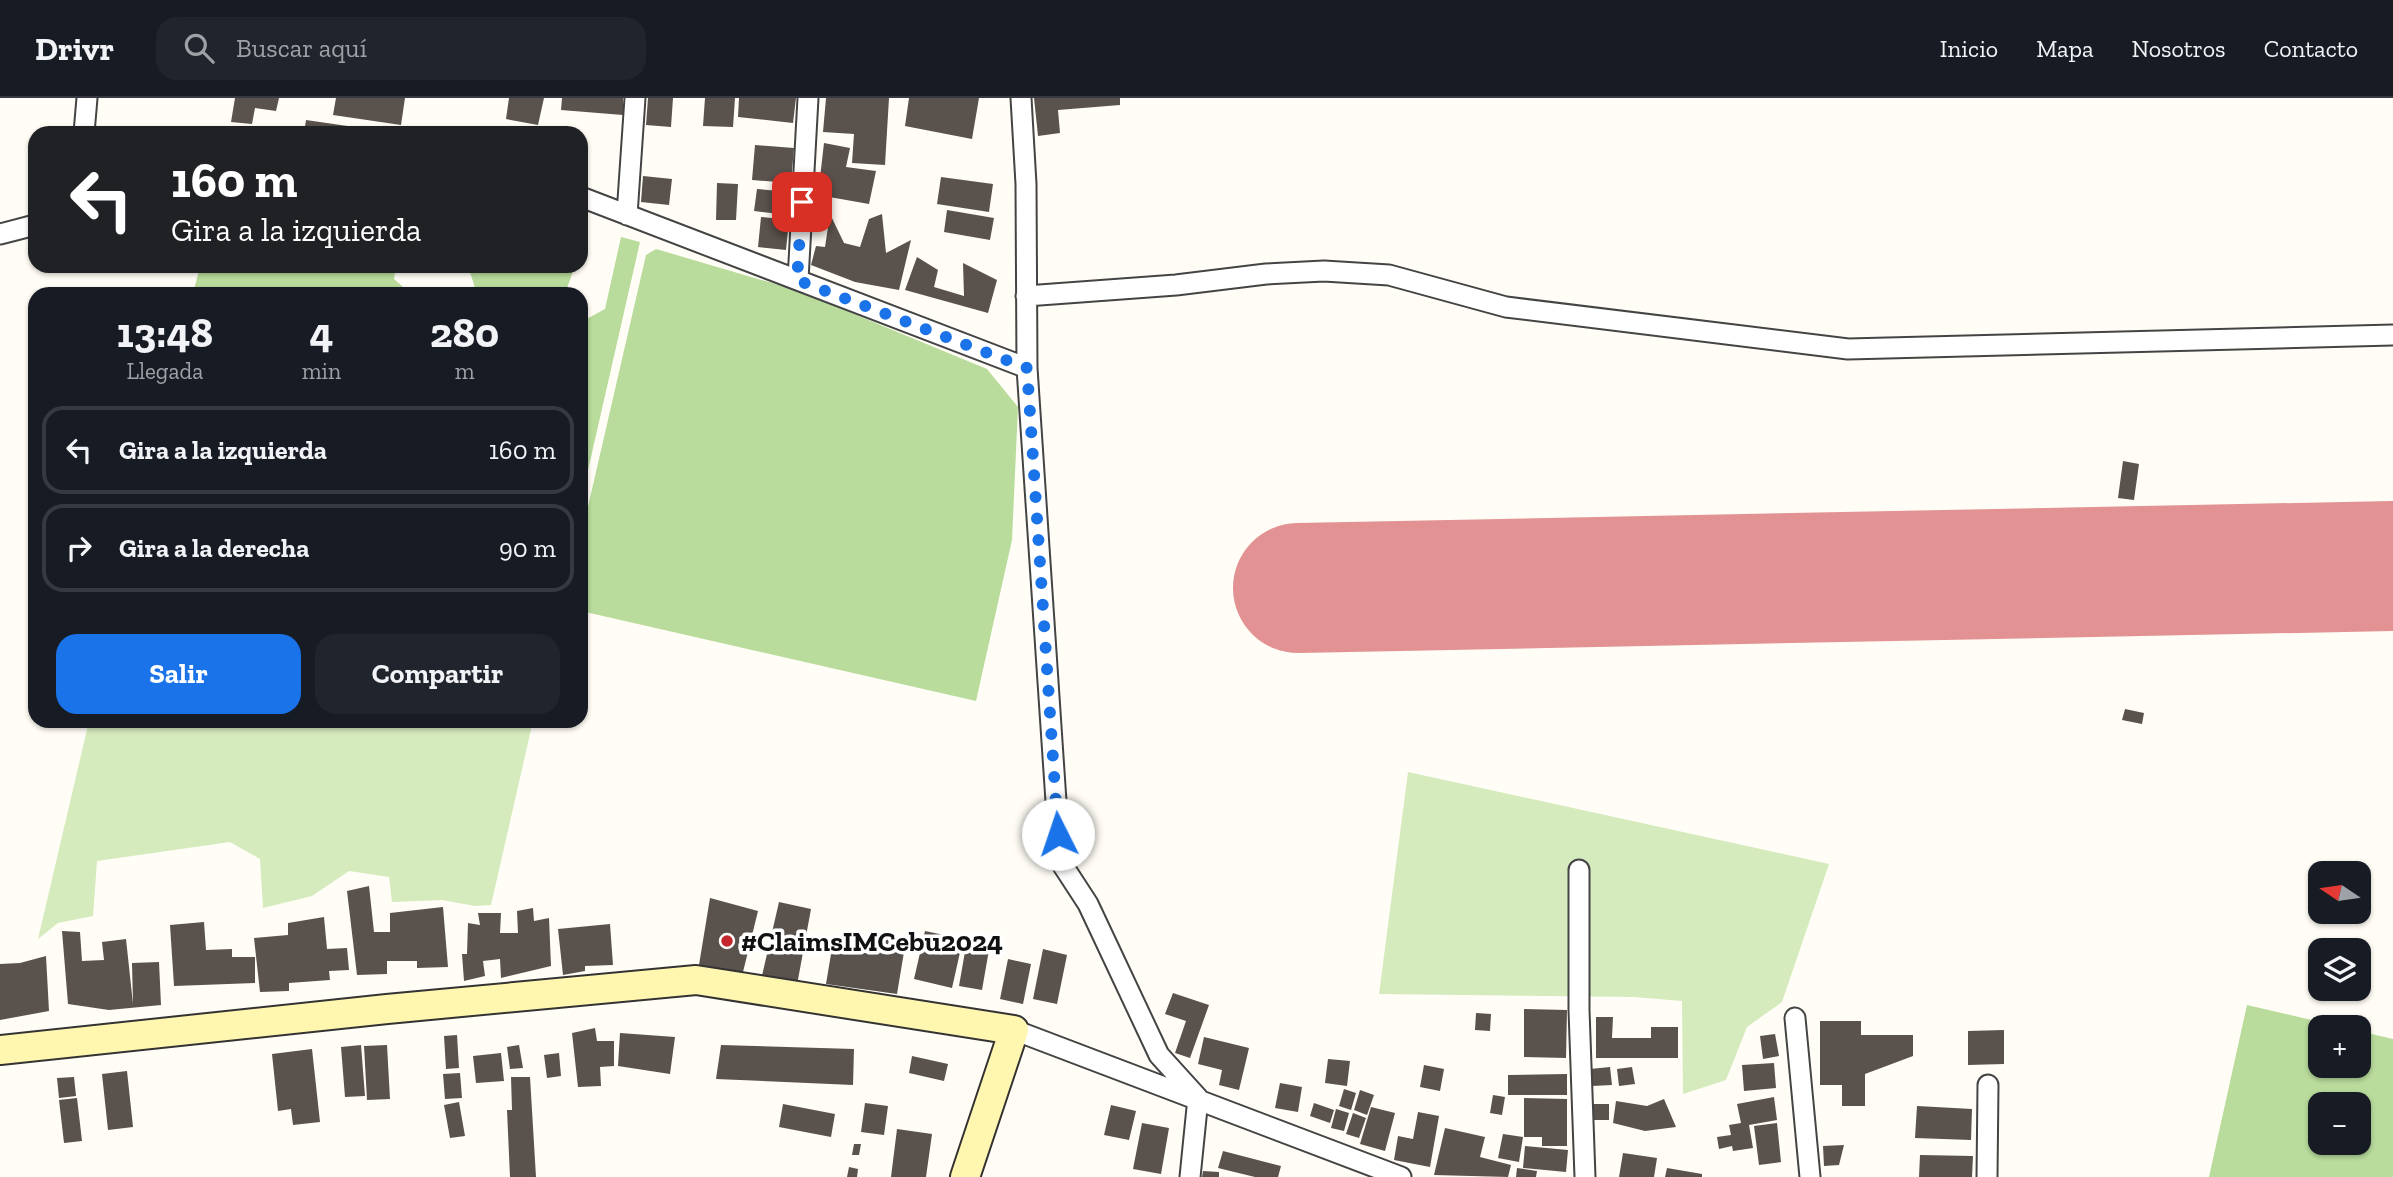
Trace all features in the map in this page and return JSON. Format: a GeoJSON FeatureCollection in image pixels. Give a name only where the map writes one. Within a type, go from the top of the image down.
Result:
{"type":"FeatureCollection","features":[{"type":"Feature","properties":{"kind":"street"},"geometry":{"type":"LineString","coordinates":[[84,126],[87,98]]}},
{"type":"Feature","properties":{"kind":"street"},"geometry":{"type":"LineString","coordinates":[[628,215],[635,98]]}},
{"type":"Feature","properties":{"kind":"street"},"geometry":{"type":"LineString","coordinates":[[797,280],[808,98]]}},
{"type":"Feature","properties":{"kind":"street"},"geometry":{"type":"LineString","coordinates":[[1021,98],[1027,368],[1060,861],[1088,904],[1159,1055],[1198,1098],[1190,1177]]}},
{"type":"Feature","properties":{"kind":"street"},"geometry":{"type":"LineString","coordinates":[[588,200],[1027,368]]}},
{"type":"Feature","properties":{"kind":"street"},"geometry":{"type":"LineString","coordinates":[[0,234],[28,227]]}},
{"type":"Feature","properties":{"kind":"street"},"geometry":{"type":"LineString","coordinates":[[1026,296],[1324,271],[1389,275],[1506,307],[1848,349],[2393,335]]}},
{"type":"Feature","properties":{"kind":"street"},"geometry":{"type":"LineString","coordinates":[[1579,870],[1579,1010],[1585,1177]]}},
{"type":"Feature","properties":{"kind":"street"},"geometry":{"type":"LineString","coordinates":[[0,1050],[387,1009],[696,981],[1014,1030],[1401,1177]]}},
{"type":"Feature","properties":{"kind":"street"},"geometry":{"type":"LineString","coordinates":[[1795,1018],[1810,1177]]}},
{"type":"Feature","properties":{"kind":"street"},"geometry":{"type":"LineString","coordinates":[[965,1177],[1014,1030]]}},
{"type":"Feature","properties":{"kind":"street"},"geometry":{"type":"LineString","coordinates":[[1987,1177],[1988,1085]]}},
{"type":"Feature","properties":{"kind":"green space"},"geometry":{"type":"Polygon","coordinates":[[[621,237],[640,242],[588,470],[588,318],[605,309],[621,237]]]}},
{"type":"Feature","properties":{"kind":"green space"},"geometry":{"type":"Polygon","coordinates":[[[656,249],[796,290],[987,369],[1018,407],[1012,540],[976,701],[588,613],[588,507],[646,255],[656,249]]]}},
{"type":"Feature","properties":{"kind":"green space"},"geometry":{"type":"Polygon","coordinates":[[[198,273],[395,273],[394,279],[403,287],[195,287],[198,273]]]}},
{"type":"Feature","properties":{"kind":"green space"},"geometry":{"type":"Polygon","coordinates":[[[470,273],[572,273],[567,287],[475,287],[470,273]]]}},
{"type":"Feature","properties":{"kind":"green space"},"geometry":{"type":"Polygon","coordinates":[[[87,728],[531,728],[491,905],[475,906],[442,900],[392,902],[389,877],[349,871],[312,896],[263,908],[260,859],[230,842],[97,861],[93,916],[58,923],[38,939],[87,728]]]}},
{"type":"Feature","properties":{"kind":"green space"},"geometry":{"type":"Polygon","coordinates":[[[1408,772],[1829,864],[1782,1002],[1747,1027],[1726,1080],[1683,1094],[1682,1001],[1634,997],[1379,994],[1408,772]]]}},
{"type":"Feature","properties":{"kind":"green space"},"geometry":{"type":"Polygon","coordinates":[[[2247,1005],[2308,1019],[2308,1078],[2371,1078],[2371,1034],[2393,1039],[2393,1177],[2209,1177],[2247,1005]]]}},
{"type":"Feature","properties":{"kind":"building"},"geometry":{"type":"Polygon","coordinates":[[[235,98],[279,98],[276,111],[255,108],[252,124],[231,122],[235,98]]]}},
{"type":"Feature","properties":{"kind":"building"},"geometry":{"type":"Polygon","coordinates":[[[336,98],[405,98],[401,125],[333,115],[336,98]]]}},
{"type":"Feature","properties":{"kind":"building"},"geometry":{"type":"Polygon","coordinates":[[[509,98],[544,98],[538,125],[506,119],[509,98]]]}},
{"type":"Feature","properties":{"kind":"building"},"geometry":{"type":"Polygon","coordinates":[[[562,98],[623,98],[623,115],[561,110],[562,98]]]}},
{"type":"Feature","properties":{"kind":"building"},"geometry":{"type":"Polygon","coordinates":[[[648,98],[673,98],[671,127],[646,125],[648,98]]]}},
{"type":"Feature","properties":{"kind":"building"},"geometry":{"type":"Polygon","coordinates":[[[705,98],[735,98],[733,127],[703,126],[705,98]]]}},
{"type":"Feature","properties":{"kind":"building"},"geometry":{"type":"Polygon","coordinates":[[[739,98],[796,98],[793,123],[738,117],[739,98]]]}},
{"type":"Feature","properties":{"kind":"building"},"geometry":{"type":"Polygon","coordinates":[[[826,98],[889,98],[885,165],[852,163],[854,134],[823,132],[826,98]]]}},
{"type":"Feature","properties":{"kind":"building"},"geometry":{"type":"Polygon","coordinates":[[[909,98],[979,98],[972,139],[905,126],[909,98]]]}},
{"type":"Feature","properties":{"kind":"building"},"geometry":{"type":"Polygon","coordinates":[[[1034,98],[1120,98],[1120,105],[1058,110],[1060,133],[1038,136],[1034,98]]]}},
{"type":"Feature","properties":{"kind":"building"},"geometry":{"type":"Polygon","coordinates":[[[306,120],[347,126],[305,126],[306,120]]]}},
{"type":"Feature","properties":{"kind":"building"},"geometry":{"type":"Polygon","coordinates":[[[824,143],[850,148],[846,167],[876,171],[869,204],[818,195],[824,143]]]}},
{"type":"Feature","properties":{"kind":"building"},"geometry":{"type":"Polygon","coordinates":[[[755,145],[794,148],[791,183],[752,180],[755,145]]]}},
{"type":"Feature","properties":{"kind":"building"},"geometry":{"type":"Polygon","coordinates":[[[643,176],[672,179],[669,205],[641,202],[643,176]]]}},
{"type":"Feature","properties":{"kind":"building"},"geometry":{"type":"Polygon","coordinates":[[[941,177],[993,184],[989,212],[937,204],[941,177]]]}},
{"type":"Feature","properties":{"kind":"building"},"geometry":{"type":"Polygon","coordinates":[[[717,183],[738,184],[736,220],[716,220],[717,183]]]}},
{"type":"Feature","properties":{"kind":"building"},"geometry":{"type":"Polygon","coordinates":[[[757,189],[791,192],[789,215],[754,211],[757,189]]]}},
{"type":"Feature","properties":{"kind":"building"},"geometry":{"type":"Polygon","coordinates":[[[947,210],[994,218],[990,240],[944,232],[947,210]]]}},
{"type":"Feature","properties":{"kind":"building"},"geometry":{"type":"Polygon","coordinates":[[[830,214],[844,243],[860,247],[869,219],[882,214],[886,253],[911,240],[899,290],[855,282],[811,265],[816,246],[825,247],[830,214]]]}},
{"type":"Feature","properties":{"kind":"building"},"geometry":{"type":"Polygon","coordinates":[[[761,217],[789,220],[786,250],[758,247],[761,217]]]}},
{"type":"Feature","properties":{"kind":"building"},"geometry":{"type":"Polygon","coordinates":[[[917,257],[938,270],[934,287],[964,296],[963,263],[997,280],[988,313],[905,290],[917,257]]]}},
{"type":"Feature","properties":{"kind":"building"},"geometry":{"type":"Polygon","coordinates":[[[2123,461],[2139,464],[2134,500],[2118,498],[2123,461]]]}},
{"type":"Feature","properties":{"kind":"building"},"geometry":{"type":"Polygon","coordinates":[[[2125,709],[2144,713],[2142,724],[2122,720],[2125,709]]]}},
{"type":"Feature","properties":{"kind":"building"},"geometry":{"type":"Polygon","coordinates":[[[369,886],[374,932],[390,932],[390,913],[443,907],[448,967],[417,968],[417,961],[387,961],[387,974],[357,975],[347,891],[369,886]]]}},
{"type":"Feature","properties":{"kind":"building","name":"#ClaimsIMCebu2024"},"geometry":{"type":"Polygon","coordinates":[[[710,898],[758,911],[742,976],[698,971],[710,898]]]}},
{"type":"Feature","properties":{"kind":"building"},"geometry":{"type":"Polygon","coordinates":[[[779,902],[811,909],[797,985],[761,980],[779,902]]]}},
{"type":"Feature","properties":{"kind":"building"},"geometry":{"type":"Polygon","coordinates":[[[533,908],[534,921],[549,918],[551,966],[501,978],[500,959],[483,961],[485,976],[464,981],[462,954],[467,954],[468,923],[480,925],[478,913],[501,913],[500,933],[518,933],[517,911],[533,908]]]}},
{"type":"Feature","properties":{"kind":"building"},"geometry":{"type":"Polygon","coordinates":[[[324,917],[327,949],[347,948],[349,970],[329,971],[330,980],[289,983],[289,991],[260,992],[254,938],[288,935],[288,923],[324,917]]]}},
{"type":"Feature","properties":{"kind":"building"},"geometry":{"type":"Polygon","coordinates":[[[204,922],[206,950],[232,949],[232,957],[255,957],[255,983],[174,986],[170,925],[204,922]]]}},
{"type":"Feature","properties":{"kind":"building"},"geometry":{"type":"Polygon","coordinates":[[[610,924],[613,965],[585,966],[585,971],[563,975],[558,929],[610,924]]]}},
{"type":"Feature","properties":{"kind":"building"},"geometry":{"type":"Polygon","coordinates":[[[62,931],[80,932],[82,961],[104,960],[102,942],[126,939],[133,1004],[132,963],[159,962],[161,1005],[109,1010],[68,1004],[62,931]]]}},
{"type":"Feature","properties":{"kind":"building"},"geometry":{"type":"Polygon","coordinates":[[[925,931],[963,939],[952,988],[914,979],[925,931]]]}},
{"type":"Feature","properties":{"kind":"building"},"geometry":{"type":"Polygon","coordinates":[[[834,936],[906,940],[897,994],[826,984],[834,936]]]}},
{"type":"Feature","properties":{"kind":"building"},"geometry":{"type":"Polygon","coordinates":[[[967,940],[990,944],[982,990],[959,986],[967,940]]]}},
{"type":"Feature","properties":{"kind":"building"},"geometry":{"type":"Polygon","coordinates":[[[1043,949],[1067,955],[1057,1004],[1033,999],[1043,949]]]}},
{"type":"Feature","properties":{"kind":"building"},"geometry":{"type":"Polygon","coordinates":[[[46,956],[49,1011],[0,1020],[0,964],[20,963],[46,956]]]}},
{"type":"Feature","properties":{"kind":"building"},"geometry":{"type":"Polygon","coordinates":[[[1008,959],[1031,964],[1023,1004],[1000,999],[1008,959]]]}},
{"type":"Feature","properties":{"kind":"building"},"geometry":{"type":"Polygon","coordinates":[[[1173,993],[1209,1005],[1190,1058],[1175,1053],[1186,1021],[1165,1014],[1173,993]]]}},
{"type":"Feature","properties":{"kind":"building"},"geometry":{"type":"Polygon","coordinates":[[[1524,1009],[1567,1010],[1566,1058],[1524,1057],[1524,1009]]]}},
{"type":"Feature","properties":{"kind":"building"},"geometry":{"type":"Polygon","coordinates":[[[1476,1013],[1491,1014],[1490,1031],[1475,1030],[1476,1013]]]}},
{"type":"Feature","properties":{"kind":"building"},"geometry":{"type":"Polygon","coordinates":[[[1596,1017],[1613,1017],[1612,1038],[1651,1038],[1651,1027],[1678,1027],[1678,1058],[1596,1058],[1596,1017]]]}},
{"type":"Feature","properties":{"kind":"building"},"geometry":{"type":"Polygon","coordinates":[[[1820,1021],[1861,1021],[1861,1035],[1913,1035],[1913,1056],[1865,1074],[1865,1106],[1842,1106],[1842,1085],[1820,1085],[1820,1021]]]}},
{"type":"Feature","properties":{"kind":"building"},"geometry":{"type":"Polygon","coordinates":[[[595,1028],[597,1041],[614,1041],[614,1066],[600,1067],[601,1086],[578,1087],[572,1033],[595,1028]]]}},
{"type":"Feature","properties":{"kind":"building"},"geometry":{"type":"Polygon","coordinates":[[[2004,1030],[2004,1064],[1968,1065],[1968,1031],[2004,1030]]]}},
{"type":"Feature","properties":{"kind":"building"},"geometry":{"type":"Polygon","coordinates":[[[620,1033],[675,1037],[670,1074],[618,1066],[620,1033]]]}},
{"type":"Feature","properties":{"kind":"building"},"geometry":{"type":"Polygon","coordinates":[[[1775,1034],[1779,1056],[1763,1059],[1760,1036],[1775,1034]]]}},
{"type":"Feature","properties":{"kind":"building"},"geometry":{"type":"Polygon","coordinates":[[[457,1035],[459,1068],[446,1069],[444,1036],[457,1035]]]}},
{"type":"Feature","properties":{"kind":"building"},"geometry":{"type":"Polygon","coordinates":[[[1204,1037],[1249,1048],[1239,1090],[1219,1085],[1222,1070],[1198,1064],[1204,1037]]]}},
{"type":"Feature","properties":{"kind":"building"},"geometry":{"type":"Polygon","coordinates":[[[361,1045],[365,1096],[345,1097],[341,1047],[361,1045]]]}},
{"type":"Feature","properties":{"kind":"building"},"geometry":{"type":"Polygon","coordinates":[[[387,1045],[390,1099],[367,1100],[364,1046],[387,1045]]]}},
{"type":"Feature","properties":{"kind":"building"},"geometry":{"type":"Polygon","coordinates":[[[519,1045],[523,1068],[510,1069],[507,1047],[519,1045]]]}},
{"type":"Feature","properties":{"kind":"building"},"geometry":{"type":"Polygon","coordinates":[[[721,1045],[854,1049],[853,1085],[716,1079],[721,1045]]]}},
{"type":"Feature","properties":{"kind":"building"},"geometry":{"type":"Polygon","coordinates":[[[312,1049],[320,1122],[293,1125],[291,1109],[278,1111],[272,1054],[312,1049]]]}},
{"type":"Feature","properties":{"kind":"building"},"geometry":{"type":"Polygon","coordinates":[[[501,1053],[504,1081],[476,1083],[473,1056],[501,1053]]]}},
{"type":"Feature","properties":{"kind":"building"},"geometry":{"type":"Polygon","coordinates":[[[559,1053],[561,1076],[547,1078],[544,1055],[559,1053]]]}},
{"type":"Feature","properties":{"kind":"building"},"geometry":{"type":"Polygon","coordinates":[[[912,1056],[948,1064],[944,1081],[909,1073],[912,1056]]]}},
{"type":"Feature","properties":{"kind":"building"},"geometry":{"type":"Polygon","coordinates":[[[1328,1059],[1350,1061],[1347,1086],[1325,1083],[1328,1059]]]}},
{"type":"Feature","properties":{"kind":"building"},"geometry":{"type":"Polygon","coordinates":[[[1774,1063],[1776,1088],[1744,1091],[1742,1065],[1774,1063]]]}},
{"type":"Feature","properties":{"kind":"building"},"geometry":{"type":"Polygon","coordinates":[[[1424,1065],[1444,1069],[1440,1091],[1420,1087],[1424,1065]]]}},
{"type":"Feature","properties":{"kind":"building"},"geometry":{"type":"Polygon","coordinates":[[[1610,1067],[1612,1085],[1592,1086],[1590,1069],[1610,1067]]]}},
{"type":"Feature","properties":{"kind":"building"},"geometry":{"type":"Polygon","coordinates":[[[1632,1067],[1635,1084],[1619,1086],[1617,1069],[1632,1067]]]}},
{"type":"Feature","properties":{"kind":"building"},"geometry":{"type":"Polygon","coordinates":[[[127,1071],[133,1127],[108,1130],[102,1074],[127,1071]]]}},
{"type":"Feature","properties":{"kind":"building"},"geometry":{"type":"Polygon","coordinates":[[[460,1073],[462,1098],[445,1099],[443,1074],[460,1073]]]}},
{"type":"Feature","properties":{"kind":"building"},"geometry":{"type":"Polygon","coordinates":[[[1567,1074],[1567,1095],[1508,1095],[1508,1075],[1567,1074]]]}},
{"type":"Feature","properties":{"kind":"building"},"geometry":{"type":"Polygon","coordinates":[[[74,1077],[76,1096],[59,1098],[57,1078],[74,1077]]]}},
{"type":"Feature","properties":{"kind":"building"},"geometry":{"type":"Polygon","coordinates":[[[511,1077],[530,1077],[536,1177],[510,1177],[507,1110],[512,1110],[511,1077]]]}},
{"type":"Feature","properties":{"kind":"building"},"geometry":{"type":"Polygon","coordinates":[[[1280,1083],[1302,1087],[1298,1112],[1275,1108],[1280,1083]]]}},
{"type":"Feature","properties":{"kind":"building"},"geometry":{"type":"Polygon","coordinates":[[[1344,1089],[1356,1093],[1351,1110],[1339,1106],[1344,1089]]]}},
{"type":"Feature","properties":{"kind":"building"},"geometry":{"type":"Polygon","coordinates":[[[1360,1090],[1374,1095],[1367,1115],[1354,1110],[1360,1090]]]}},
{"type":"Feature","properties":{"kind":"building"},"geometry":{"type":"Polygon","coordinates":[[[1493,1095],[1505,1097],[1502,1115],[1490,1113],[1493,1095]]]}},
{"type":"Feature","properties":{"kind":"building"},"geometry":{"type":"Polygon","coordinates":[[[1774,1097],[1777,1120],[1749,1125],[1753,1148],[1733,1151],[1732,1146],[1719,1149],[1717,1137],[1731,1135],[1729,1125],[1741,1123],[1737,1104],[1774,1097]]]}},
{"type":"Feature","properties":{"kind":"building"},"geometry":{"type":"Polygon","coordinates":[[[77,1098],[82,1141],[64,1143],[59,1100],[77,1098]]]}},
{"type":"Feature","properties":{"kind":"building"},"geometry":{"type":"Polygon","coordinates":[[[1524,1098],[1567,1099],[1567,1146],[1542,1146],[1542,1137],[1524,1137],[1524,1098]]]}},
{"type":"Feature","properties":{"kind":"building"},"geometry":{"type":"Polygon","coordinates":[[[1664,1099],[1676,1127],[1645,1131],[1613,1123],[1616,1101],[1647,1106],[1664,1099]]]}},
{"type":"Feature","properties":{"kind":"building"},"geometry":{"type":"Polygon","coordinates":[[[459,1102],[465,1136],[450,1138],[444,1105],[459,1102]]]}},
{"type":"Feature","properties":{"kind":"building"},"geometry":{"type":"Polygon","coordinates":[[[865,1103],[888,1106],[884,1135],[861,1132],[865,1103]]]}},
{"type":"Feature","properties":{"kind":"building"},"geometry":{"type":"Polygon","coordinates":[[[1314,1103],[1334,1110],[1330,1123],[1310,1116],[1314,1103]]]}},
{"type":"Feature","properties":{"kind":"building"},"geometry":{"type":"Polygon","coordinates":[[[783,1104],[835,1114],[831,1137],[779,1127],[783,1104]]]}},
{"type":"Feature","properties":{"kind":"building"},"geometry":{"type":"Polygon","coordinates":[[[1593,1104],[1609,1104],[1609,1120],[1593,1120],[1593,1104]]]}},
{"type":"Feature","properties":{"kind":"building"},"geometry":{"type":"Polygon","coordinates":[[[1111,1105],[1136,1111],[1129,1140],[1104,1135],[1111,1105]]]}},
{"type":"Feature","properties":{"kind":"building"},"geometry":{"type":"Polygon","coordinates":[[[1917,1106],[1972,1109],[1971,1140],[1915,1138],[1917,1106]]]}},
{"type":"Feature","properties":{"kind":"building"},"geometry":{"type":"Polygon","coordinates":[[[1371,1107],[1395,1113],[1385,1151],[1360,1144],[1371,1107]]]}},
{"type":"Feature","properties":{"kind":"building"},"geometry":{"type":"Polygon","coordinates":[[[1336,1109],[1349,1113],[1344,1131],[1331,1128],[1336,1109]]]}},
{"type":"Feature","properties":{"kind":"building"},"geometry":{"type":"Polygon","coordinates":[[[1418,1112],[1439,1116],[1430,1167],[1394,1160],[1398,1136],[1413,1139],[1418,1112]]]}},
{"type":"Feature","properties":{"kind":"building"},"geometry":{"type":"Polygon","coordinates":[[[1353,1113],[1366,1118],[1359,1138],[1346,1134],[1353,1113]]]}},
{"type":"Feature","properties":{"kind":"building"},"geometry":{"type":"Polygon","coordinates":[[[1142,1123],[1169,1128],[1161,1174],[1133,1169],[1142,1123]]]}},
{"type":"Feature","properties":{"kind":"building"},"geometry":{"type":"Polygon","coordinates":[[[1777,1123],[1781,1162],[1759,1165],[1754,1126],[1777,1123]]]}},
{"type":"Feature","properties":{"kind":"building"},"geometry":{"type":"Polygon","coordinates":[[[1445,1128],[1485,1137],[1480,1157],[1511,1165],[1508,1177],[1434,1175],[1445,1128]]]}},
{"type":"Feature","properties":{"kind":"building"},"geometry":{"type":"Polygon","coordinates":[[[897,1129],[932,1134],[926,1177],[891,1177],[897,1129]]]}},
{"type":"Feature","properties":{"kind":"building"},"geometry":{"type":"Polygon","coordinates":[[[1503,1134],[1523,1137],[1519,1162],[1498,1158],[1503,1134]]]}},
{"type":"Feature","properties":{"kind":"building"},"geometry":{"type":"Polygon","coordinates":[[[854,1144],[861,1144],[859,1155],[852,1155],[854,1144]]]}},
{"type":"Feature","properties":{"kind":"building"},"geometry":{"type":"Polygon","coordinates":[[[1844,1145],[1839,1165],[1824,1166],[1823,1146],[1844,1145]]]}},
{"type":"Feature","properties":{"kind":"building"},"geometry":{"type":"Polygon","coordinates":[[[1525,1146],[1568,1150],[1566,1172],[1523,1168],[1525,1146]]]}},
{"type":"Feature","properties":{"kind":"building"},"geometry":{"type":"Polygon","coordinates":[[[1223,1151],[1281,1166],[1278,1177],[1255,1177],[1218,1168],[1223,1151]]]}},
{"type":"Feature","properties":{"kind":"building"},"geometry":{"type":"Polygon","coordinates":[[[1623,1153],[1657,1158],[1654,1177],[1619,1177],[1623,1153]]]}},
{"type":"Feature","properties":{"kind":"building"},"geometry":{"type":"Polygon","coordinates":[[[1920,1155],[1973,1156],[1972,1177],[1919,1177],[1920,1155]]]}},
{"type":"Feature","properties":{"kind":"building"},"geometry":{"type":"Polygon","coordinates":[[[849,1167],[858,1169],[857,1177],[847,1177],[849,1167]]]}},
{"type":"Feature","properties":{"kind":"building"},"geometry":{"type":"Polygon","coordinates":[[[1517,1168],[1537,1171],[1536,1177],[1516,1177],[1517,1168]]]}},
{"type":"Feature","properties":{"kind":"building"},"geometry":{"type":"Polygon","coordinates":[[[1667,1168],[1702,1174],[1702,1177],[1665,1177],[1667,1168]]]}},
{"type":"Feature","properties":{"kind":"building"},"geometry":{"type":"Polygon","coordinates":[[[1203,1171],[1219,1172],[1219,1177],[1202,1177],[1203,1171]]]}},
{"type":"Feature","properties":{"kind":"runway"},"geometry":{"type":"LineString","coordinates":[[1298,588],[2393,566]]}},
{"type":"Feature","properties":{"kind":"place","name":"#ClaimsIMCebu2024"},"geometry":{"type":"Point","coordinates":[727,941]}},
{"type":"Feature","properties":{"kind":"route"},"geometry":{"type":"LineString","coordinates":[[802,202],[797,280],[1027,368],[1058,834]]}}]}
